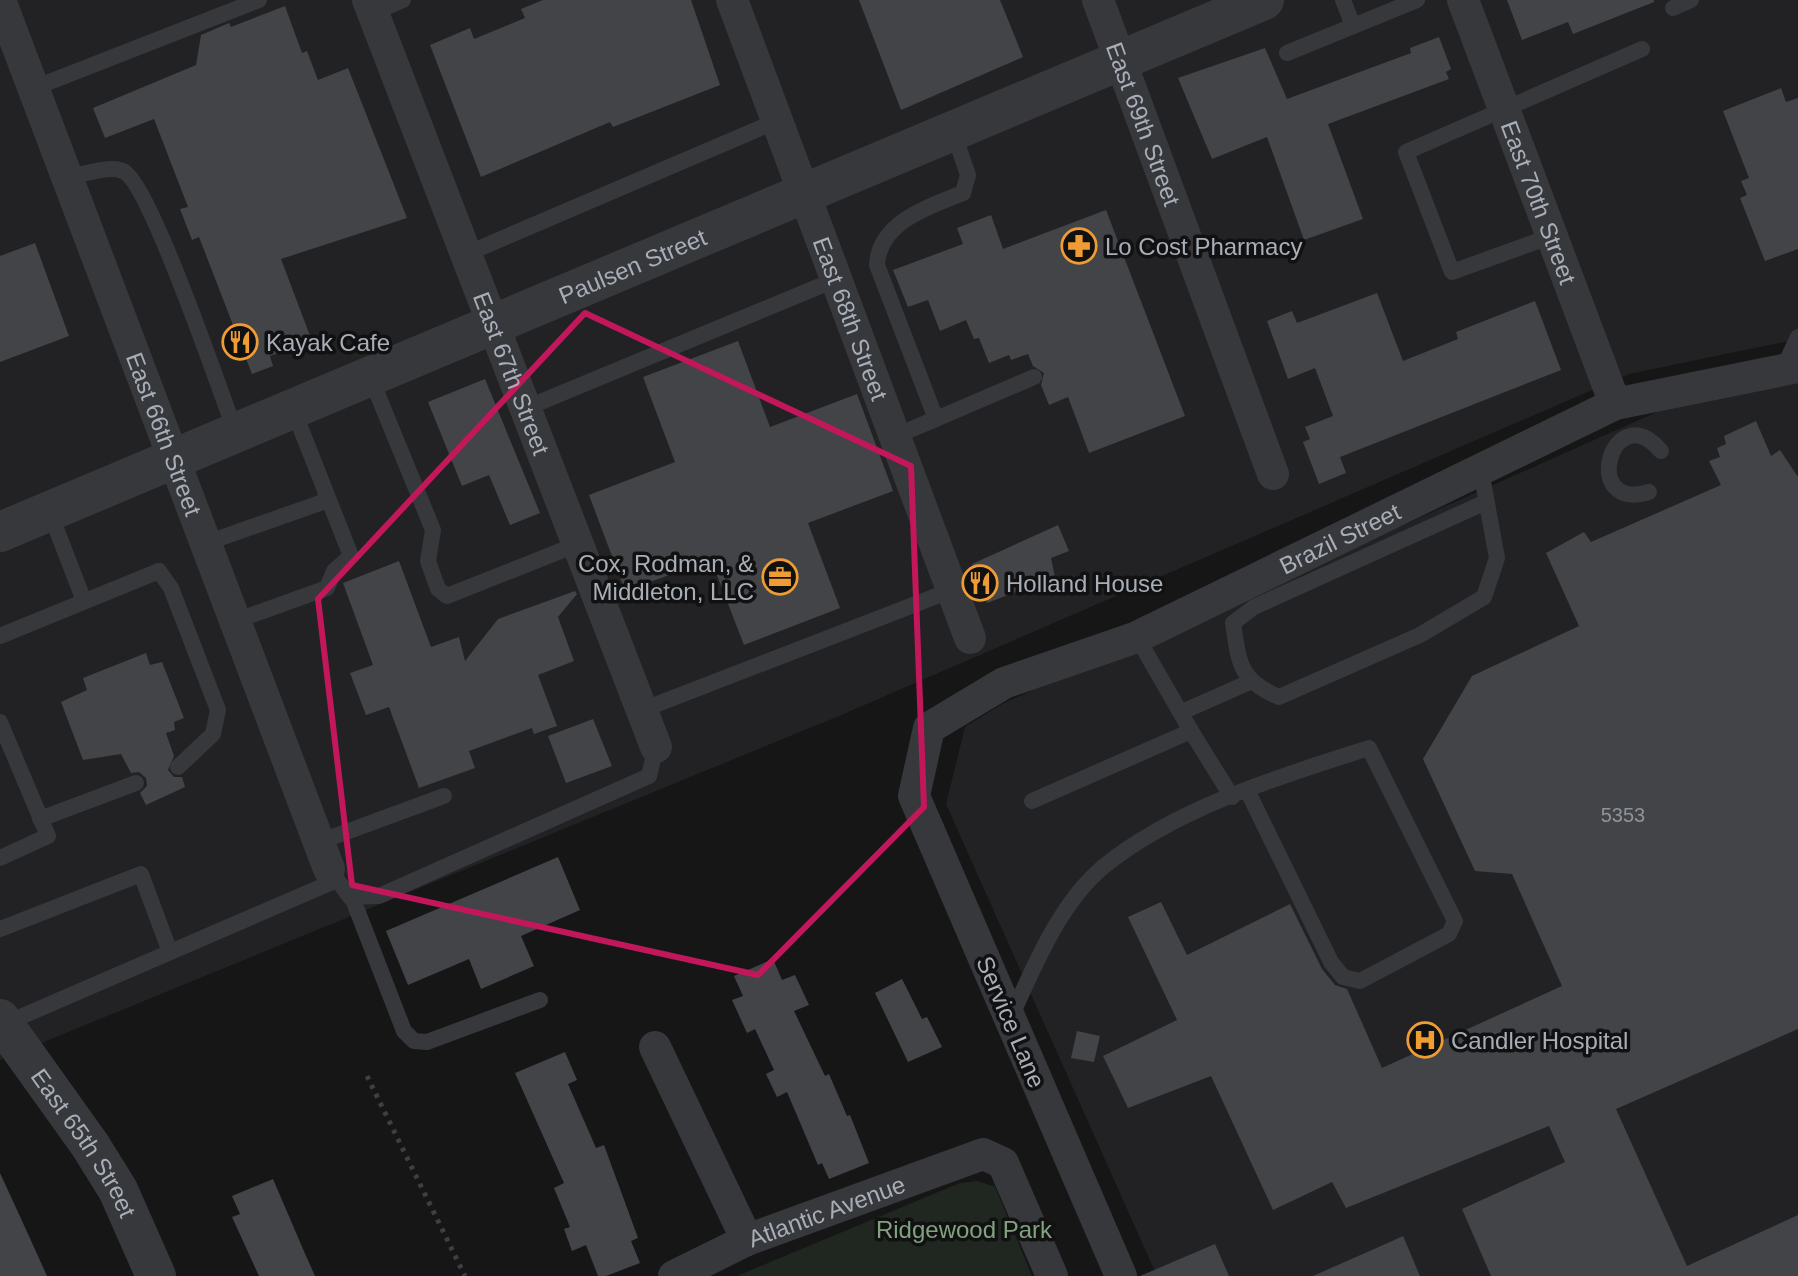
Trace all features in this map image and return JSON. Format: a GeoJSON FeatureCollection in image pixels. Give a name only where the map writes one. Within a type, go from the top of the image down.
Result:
{"type":"FeatureCollection","features":[{"type":"Feature","properties":{"kind":"street","name":"East 66th Street"},"geometry":{"type":"LineString","coordinates":[[0,0],[328,864]]}},
{"type":"Feature","properties":{"kind":"street","name":"East 68th Street"},"geometry":{"type":"LineString","coordinates":[[732,0],[970,638]]}},
{"type":"Feature","properties":{"kind":"street","name":"East 69th Street"},"geometry":{"type":"LineString","coordinates":[[1098,0],[1273,474]]}},
{"type":"Feature","properties":{"kind":"street","name":"Paulsen Street"},"geometry":{"type":"LineString","coordinates":[[0,532],[803,191],[1264,0]]}},
{"type":"Feature","properties":{"kind":"street","name":"East 70th Street"},"geometry":{"type":"LineString","coordinates":[[1463,0],[1615,404]]}},
{"type":"Feature","properties":{"kind":"street","name":"East 67th Street"},"geometry":{"type":"LineString","coordinates":[[370,6],[656,747]]}},
{"type":"Feature","properties":{"kind":"street","name":"Brazil Street"},"geometry":{"type":"LineString","coordinates":[[920,766],[929,728],[1004,683],[1137,637],[1484,486],[1615,404],[1790,369]]}},
{"type":"Feature","properties":{"kind":"street","name":"Service Lane"},"geometry":{"type":"LineString","coordinates":[[920,766],[914,796],[1121,1276]]}},
{"type":"Feature","properties":{"kind":"street","name":"East 65th Street"},"geometry":{"type":"LineString","coordinates":[[2,1022],[118,1190],[156,1276]]}},
{"type":"Feature","properties":{"kind":"street"},"geometry":{"type":"LineString","coordinates":[[655,1047],[747,1240]]}},
{"type":"Feature","properties":{"kind":"street","name":"Atlantic Avenue"},"geometry":{"type":"LineString","coordinates":[[674,1276],[747,1240],[983,1154],[1003,1163],[1052,1276]]}},
{"type":"Feature","properties":{"kind":"lane"},"geometry":{"type":"LineString","coordinates":[[34,88],[259,0]]}},
{"type":"Feature","properties":{"kind":"lane"},"geometry":{"type":"LineString","coordinates":[[370,6],[403,0]]}},
{"type":"Feature","properties":{"kind":"lane"},"geometry":{"type":"LineString","coordinates":[[1343,0],[1353,26]]}},
{"type":"Feature","properties":{"kind":"lane"},"geometry":{"type":"LineString","coordinates":[[1287,53],[1417,0]]}},
{"type":"Feature","properties":{"kind":"lane"},"geometry":{"type":"LineString","coordinates":[[1673,8],[1691,0]]}},
{"type":"Feature","properties":{"kind":"lane"},"geometry":{"type":"LineString","coordinates":[[1552,236],[1452,272],[1406,152],[1642,49]]}},
{"type":"Feature","properties":{"kind":"lane"},"geometry":{"type":"LineString","coordinates":[[466,254],[777,121]]}},
{"type":"Feature","properties":{"kind":"lane"},"geometry":{"type":"LineString","coordinates":[[936,419],[877,265],[878,248],[888,231],[935,204],[963,193],[968,175],[953,129]]}},
{"type":"Feature","properties":{"kind":"lane"},"geometry":{"type":"LineString","coordinates":[[68,177],[114,170],[125,172],[137,186],[167,252],[235,431]]}},
{"type":"Feature","properties":{"kind":"lane"},"geometry":{"type":"LineString","coordinates":[[526,408],[837,279]]}},
{"type":"Feature","properties":{"kind":"lane"},"geometry":{"type":"LineString","coordinates":[[1790,369],[1798,337]]}},
{"type":"Feature","properties":{"kind":"lane"},"geometry":{"type":"LineString","coordinates":[[369,375],[433,530],[428,561],[438,589],[447,596],[578,544]]}},
{"type":"Feature","properties":{"kind":"lane"},"geometry":{"type":"LineString","coordinates":[[895,436],[1034,377]]}},
{"type":"Feature","properties":{"kind":"lane"},"geometry":{"type":"LineString","coordinates":[[1615,404],[1628,438]]}},
{"type":"Feature","properties":{"kind":"lane"},"geometry":{"type":"LineString","coordinates":[[235,621],[327,588],[334,571],[351,556],[292,407]]}},
{"type":"Feature","properties":{"kind":"lane"},"geometry":{"type":"LineString","coordinates":[[1649,492],[1640,495],[1621,491],[1609,476],[1607,467],[1612,449],[1628,438],[1647,439],[1661,451]]}},
{"type":"Feature","properties":{"kind":"lane"},"geometry":{"type":"LineString","coordinates":[[1484,486],[1497,558],[1484,597],[1420,635],[1279,697],[1256,687],[1240,666],[1233,623],[1254,607],[1484,486]]}},
{"type":"Feature","properties":{"kind":"lane"},"geometry":{"type":"LineString","coordinates":[[206,543],[323,502],[326,494]]}},
{"type":"Feature","properties":{"kind":"lane"},"geometry":{"type":"LineString","coordinates":[[49,510],[84,601]]}},
{"type":"Feature","properties":{"kind":"lane"},"geometry":{"type":"LineString","coordinates":[[0,636],[159,571],[171,588],[218,710],[213,734],[178,767]]}},
{"type":"Feature","properties":{"kind":"lane"},"geometry":{"type":"LineString","coordinates":[[642,710],[952,590]]}},
{"type":"Feature","properties":{"kind":"lane"},"geometry":{"type":"LineString","coordinates":[[1010,1019],[1062,917],[1101,868],[1154,833],[1240,794],[1369,748],[1455,921],[1449,934],[1360,981],[1343,977],[1331,962],[1240,794],[1191,731],[1137,637]]}},
{"type":"Feature","properties":{"kind":"lane"},"geometry":{"type":"LineString","coordinates":[[1182,712],[1252,681]]}},
{"type":"Feature","properties":{"kind":"lane"},"geometry":{"type":"LineString","coordinates":[[0,722],[48,836],[0,858]]}},
{"type":"Feature","properties":{"kind":"lane"},"geometry":{"type":"LineString","coordinates":[[1032,801],[1191,731]]}},
{"type":"Feature","properties":{"kind":"lane"},"geometry":{"type":"LineString","coordinates":[[352,897],[379,896],[649,776],[656,747]]}},
{"type":"Feature","properties":{"kind":"lane"},"geometry":{"type":"LineString","coordinates":[[40,819],[136,783]]}},
{"type":"Feature","properties":{"kind":"lane"},"geometry":{"type":"LineString","coordinates":[[2,1022],[170,952],[444,796]]}},
{"type":"Feature","properties":{"kind":"lane"},"geometry":{"type":"LineString","coordinates":[[328,864],[352,897],[404,1031],[414,1041],[427,1042],[540,1000]]}},
{"type":"Feature","properties":{"kind":"lane"},"geometry":{"type":"LineString","coordinates":[[0,929],[141,874],[170,952]]}},
{"type":"Feature","properties":{"kind":"path"},"geometry":{"type":"LineString","coordinates":[[367,1076],[465,1276]]}},
{"type":"Feature","properties":{"kind":"highlighted area"},"geometry":{"type":"Polygon","coordinates":[[[585,313],[911,466],[924,807],[758,975],[352,885],[318,599],[585,313]]]}},
{"type":"Feature","properties":{"kind":"shaded area"},"geometry":{"type":"Polygon","coordinates":[[[0,0],[1798,0],[1798,339],[1629,374],[839,716],[0,1060],[0,0]]]}},
{"type":"Feature","properties":{"kind":"shaded area","name":"Candler Hospital"},"geometry":{"type":"Polygon","coordinates":[[[1798,381],[1798,1276],[1157,1276],[946,804],[965,727],[1002,704],[1697,394],[1798,381]]]}},
{"type":"Feature","properties":{"kind":"green space","name":"Ridgewood Park"},"geometry":{"type":"Polygon","coordinates":[[[977,1181],[995,1187],[1032,1276],[737,1276],[960,1183],[977,1181]]]}},
{"type":"Feature","properties":{"kind":"building"},"geometry":{"type":"Polygon","coordinates":[[[543,0],[691,0],[720,85],[613,127],[610,122],[481,177],[430,45],[470,28],[474,39],[525,18],[521,9],[543,0]]]}},
{"type":"Feature","properties":{"kind":"building"},"geometry":{"type":"Polygon","coordinates":[[[859,0],[1000,0],[1023,57],[901,110],[859,0]]]}},
{"type":"Feature","properties":{"kind":"building"},"geometry":{"type":"Polygon","coordinates":[[[1507,0],[1654,2],[1573,34],[1568,22],[1522,40],[1507,0]]]}},
{"type":"Feature","properties":{"kind":"building"},"geometry":{"type":"Polygon","coordinates":[[[285,6],[302,53],[307,51],[318,80],[348,68],[407,218],[281,259],[312,341],[270,356],[273,366],[252,374],[199,237],[192,240],[180,209],[188,207],[154,119],[105,138],[93,108],[196,65],[201,35],[285,6]]]}},
{"type":"Feature","properties":{"kind":"building"},"geometry":{"type":"Polygon","coordinates":[[[1439,37],[1451,69],[1446,72],[1449,79],[1328,124],[1363,219],[1304,240],[1267,137],[1212,159],[1178,78],[1265,48],[1287,99],[1411,53],[1410,48],[1439,37]]]}},
{"type":"Feature","properties":{"kind":"building"},"geometry":{"type":"Polygon","coordinates":[[[1781,88],[1786,102],[1798,98],[1798,249],[1765,261],[1740,198],[1747,195],[1741,181],[1749,178],[1723,111],[1781,88]]]}},
{"type":"Feature","properties":{"kind":"building"},"geometry":{"type":"Polygon","coordinates":[[[1106,210],[1185,416],[1089,453],[1068,397],[1049,405],[1041,385],[1044,373],[1033,366],[1028,354],[1011,360],[1009,355],[989,363],[979,338],[974,339],[966,320],[940,331],[928,300],[908,307],[893,270],[963,244],[957,228],[991,215],[1003,249],[1106,210]]]}},
{"type":"Feature","properties":{"kind":"building"},"geometry":{"type":"Polygon","coordinates":[[[35,243],[69,336],[0,362],[0,256],[35,243]]]}},
{"type":"Feature","properties":{"kind":"building"},"geometry":{"type":"Polygon","coordinates":[[[1377,293],[1403,361],[1458,339],[1456,332],[1535,301],[1561,370],[1340,457],[1346,473],[1319,484],[1303,442],[1310,439],[1305,427],[1333,416],[1315,368],[1288,379],[1267,321],[1292,311],[1297,323],[1377,293]]]}},
{"type":"Feature","properties":{"kind":"building"},"geometry":{"type":"Polygon","coordinates":[[[738,341],[770,427],[857,394],[893,491],[808,523],[840,608],[744,645],[711,560],[625,591],[589,495],[675,462],[643,377],[738,341]]]}},
{"type":"Feature","properties":{"kind":"building"},"geometry":{"type":"Polygon","coordinates":[[[485,379],[540,513],[510,525],[489,475],[462,486],[428,402],[485,379]]]}},
{"type":"Feature","properties":{"kind":"building"},"geometry":{"type":"Polygon","coordinates":[[[1756,421],[1771,456],[1780,450],[1798,477],[1798,1029],[1616,1109],[1687,1266],[1798,1215],[1798,1276],[1491,1276],[1462,1209],[1565,1162],[1549,1126],[1346,1208],[1332,1182],[1273,1210],[1211,1076],[1128,1108],[1103,1056],[1177,1020],[1128,917],[1161,902],[1187,955],[1290,904],[1322,969],[1335,985],[1347,989],[1382,1068],[1562,986],[1512,874],[1475,871],[1423,759],[1472,676],[1579,626],[1546,553],[1584,532],[1591,542],[1721,485],[1709,461],[1720,457],[1717,448],[1726,444],[1724,436],[1756,421]]]}},
{"type":"Feature","properties":{"kind":"building"},"geometry":{"type":"Polygon","coordinates":[[[1058,525],[1069,551],[1051,558],[1055,577],[987,603],[972,564],[1058,525]]]}},
{"type":"Feature","properties":{"kind":"building"},"geometry":{"type":"Polygon","coordinates":[[[399,561],[431,647],[459,637],[465,661],[498,619],[575,591],[577,594],[558,617],[574,661],[538,675],[557,726],[534,734],[532,728],[469,751],[475,768],[419,788],[389,707],[366,715],[350,673],[373,665],[343,583],[399,561]]]}},
{"type":"Feature","properties":{"kind":"building"},"geometry":{"type":"Polygon","coordinates":[[[146,653],[150,665],[162,662],[184,718],[174,722],[175,730],[166,733],[174,756],[168,770],[174,777],[182,777],[185,787],[146,805],[140,793],[147,786],[146,778],[139,772],[131,773],[121,754],[83,760],[61,702],[87,690],[83,678],[146,653]]]}},
{"type":"Feature","properties":{"kind":"building"},"geometry":{"type":"Polygon","coordinates":[[[593,719],[612,766],[566,783],[548,736],[593,719]]]}},
{"type":"Feature","properties":{"kind":"building"},"geometry":{"type":"Polygon","coordinates":[[[558,857],[580,910],[521,936],[534,966],[481,989],[469,959],[408,985],[386,931],[558,857]]]}},
{"type":"Feature","properties":{"kind":"building"},"geometry":{"type":"Polygon","coordinates":[[[773,959],[782,980],[795,975],[809,1005],[794,1011],[825,1076],[829,1074],[847,1116],[850,1115],[869,1163],[829,1179],[822,1163],[818,1165],[787,1092],[777,1097],[766,1074],[774,1070],[755,1029],[747,1033],[732,1000],[743,996],[734,976],[773,959]]]}},
{"type":"Feature","properties":{"kind":"building"},"geometry":{"type":"Polygon","coordinates":[[[902,979],[922,1019],[927,1017],[942,1047],[908,1062],[875,993],[902,979]]]}},
{"type":"Feature","properties":{"kind":"building"},"geometry":{"type":"Polygon","coordinates":[[[1077,1031],[1100,1036],[1094,1062],[1071,1058],[1077,1031]]]}},
{"type":"Feature","properties":{"kind":"building"},"geometry":{"type":"Polygon","coordinates":[[[565,1052],[577,1080],[568,1084],[596,1148],[604,1145],[638,1238],[631,1241],[640,1263],[606,1276],[598,1276],[586,1245],[572,1251],[564,1229],[570,1227],[554,1188],[564,1183],[515,1073],[565,1052]]]}},
{"type":"Feature","properties":{"kind":"building"},"geometry":{"type":"Polygon","coordinates":[[[0,1173],[23,1223],[47,1276],[0,1276],[0,1173]]]}},
{"type":"Feature","properties":{"kind":"building"},"geometry":{"type":"Polygon","coordinates":[[[273,1179],[315,1276],[259,1276],[232,1217],[240,1214],[232,1196],[273,1179]]]}},
{"type":"Feature","properties":{"kind":"building"},"geometry":{"type":"Polygon","coordinates":[[[1403,1236],[1420,1276],[1313,1276],[1390,1242],[1403,1236]]]}},
{"type":"Feature","properties":{"kind":"building"},"geometry":{"type":"Polygon","coordinates":[[[1215,1244],[1229,1276],[1140,1276],[1215,1244]]]}},
{"type":"Feature","properties":{"kind":"place","name":"Lo Cost Pharmacy"},"geometry":{"type":"Point","coordinates":[1079,246]}},
{"type":"Feature","properties":{"kind":"place","name":"Kayak Cafe"},"geometry":{"type":"Point","coordinates":[240,342]}},
{"type":"Feature","properties":{"kind":"place","name":"Cox, Rodman, & Middleton, LLC"},"geometry":{"type":"Point","coordinates":[780,577]}},
{"type":"Feature","properties":{"kind":"place","name":"Holland House"},"geometry":{"type":"Point","coordinates":[980,583]}},
{"type":"Feature","properties":{"kind":"place","name":"Candler Hospital"},"geometry":{"type":"Point","coordinates":[1425,1040]}}]}
